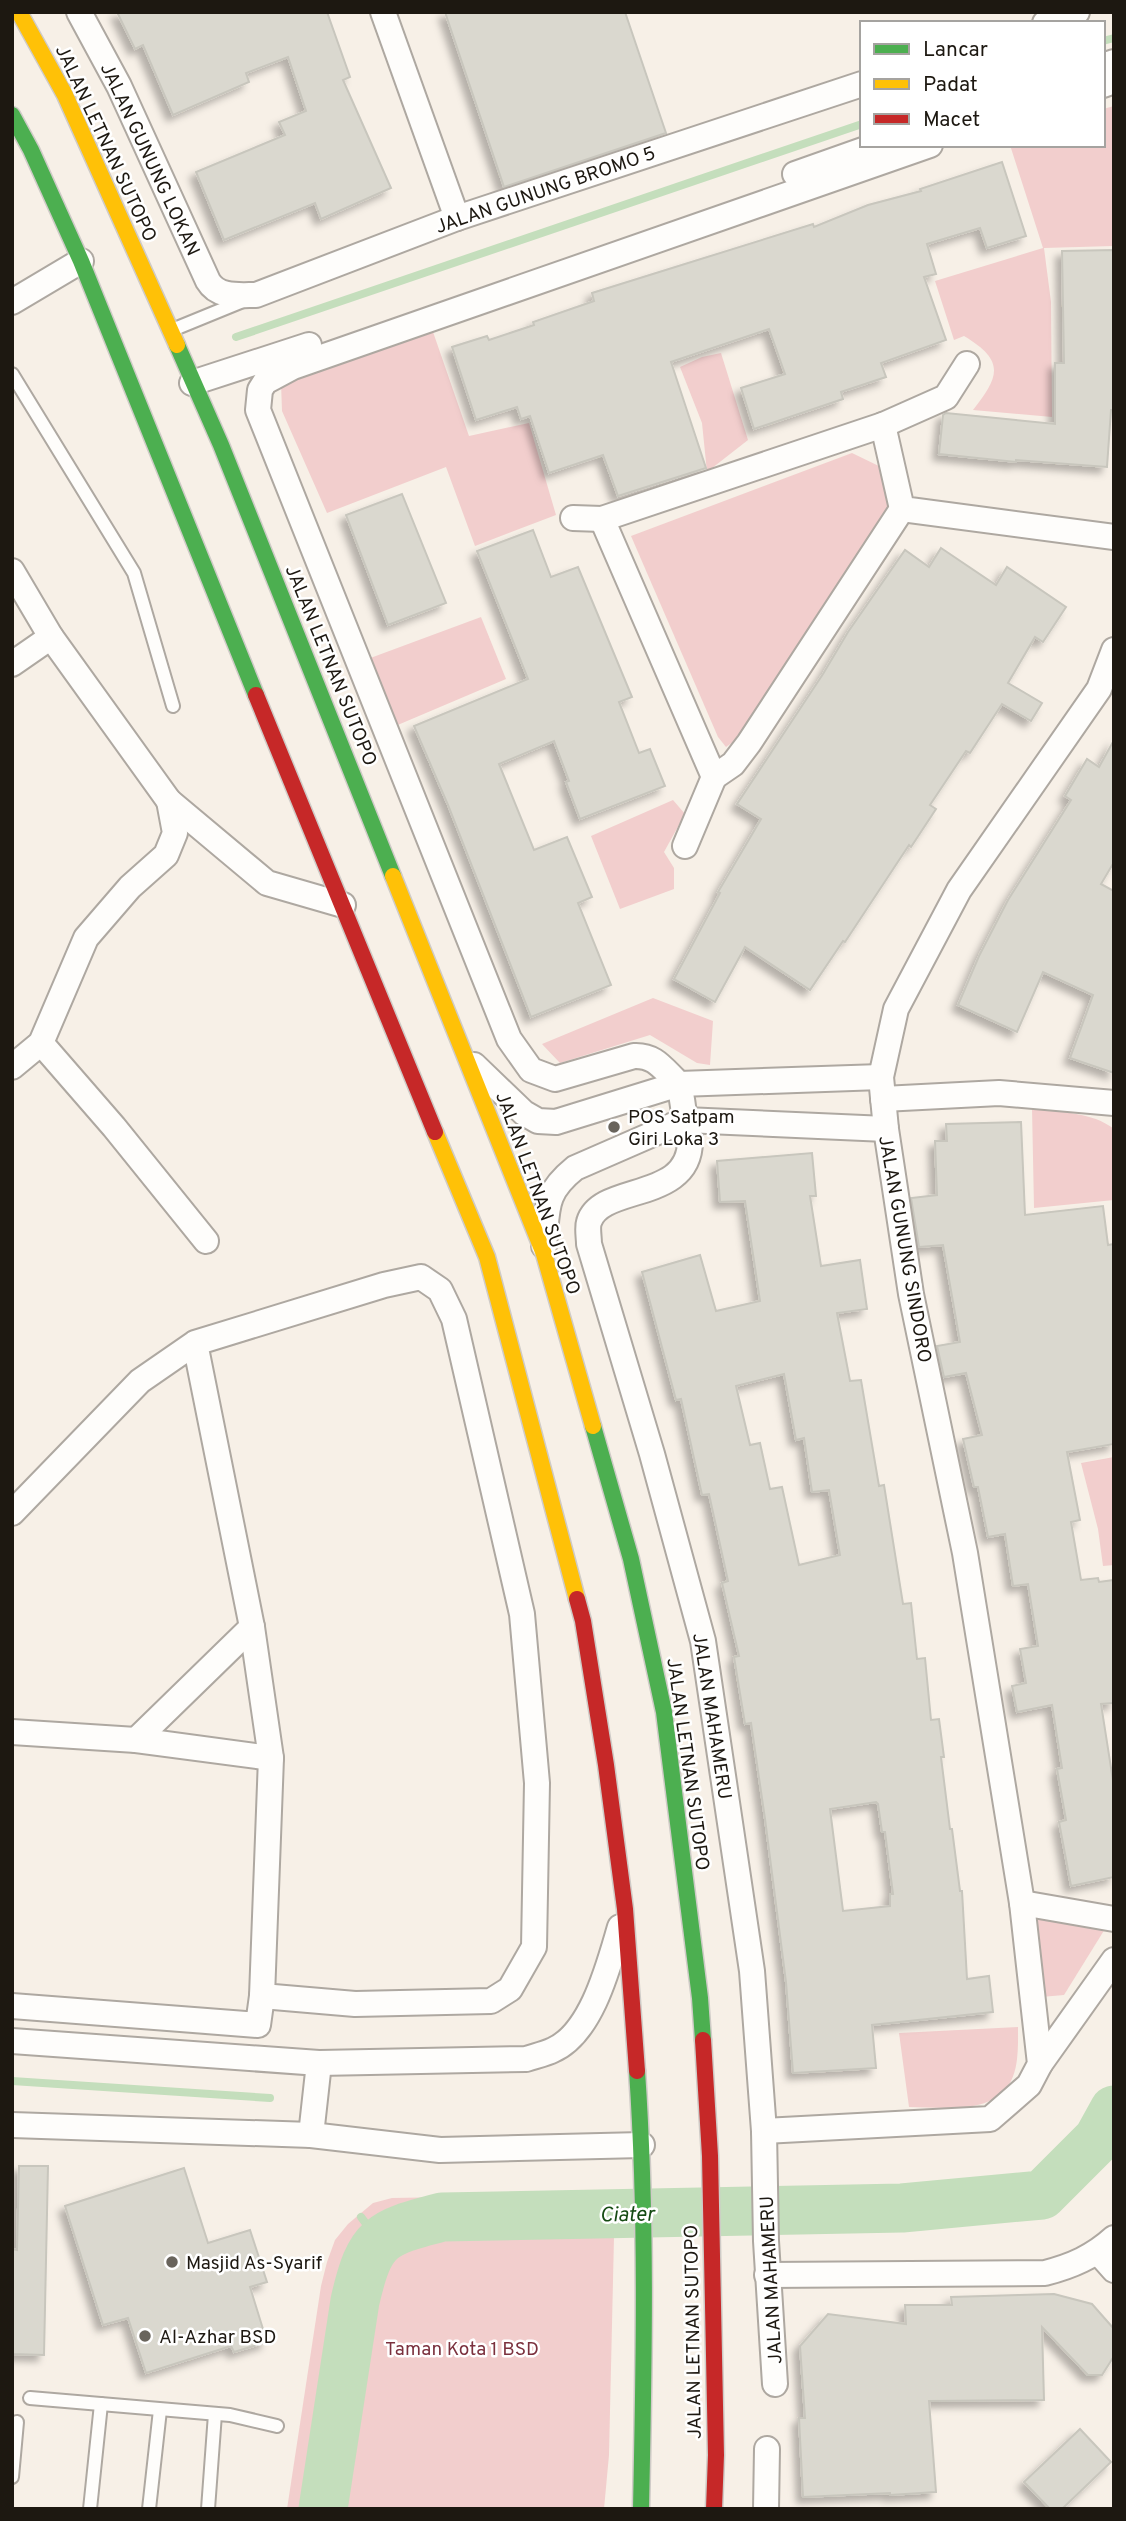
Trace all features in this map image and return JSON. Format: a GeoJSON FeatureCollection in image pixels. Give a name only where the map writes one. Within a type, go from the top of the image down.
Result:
{"type":"FeatureCollection","features":[{"type":"Feature","properties":{"kind":"main road","name":"JALAN LETNAN SUTOPO"},"geometry":{"type":"LineString","coordinates":[[19,12],[65,95],[231,471],[544,1254],[631,1559],[664,1712],[700,1998],[709,2156],[716,2455],[714,2509]]}},
{"type":"Feature","properties":{"kind":"main road"},"geometry":{"type":"LineString","coordinates":[[12,115],[82,261],[327,871],[487,1257],[583,1621],[625,1909],[644,2172],[641,2509]]}},
{"type":"Feature","properties":{"kind":"street","name":"JALAN GUNUNG LOKAN"},"geometry":{"type":"LineString","coordinates":[[79,12],[119,86],[208,281],[212,288],[230,296]]}},
{"type":"Feature","properties":{"kind":"street"},"geometry":{"type":"LineString","coordinates":[[383,12],[457,218]]}},
{"type":"Feature","properties":{"kind":"street"},"geometry":{"type":"LineString","coordinates":[[1051,21],[1077,12]]}},
{"type":"Feature","properties":{"kind":"street","name":"JALAN GUNUNG BROMO 5"},"geometry":{"type":"LineString","coordinates":[[230,296],[256,295],[457,218],[860,85]]}},
{"type":"Feature","properties":{"kind":"street"},"geometry":{"type":"LineString","coordinates":[[192,383],[871,147]]}},
{"type":"Feature","properties":{"kind":"street"},"geometry":{"type":"LineString","coordinates":[[679,1084],[658,1062],[647,1055],[634,1056],[555,1079],[531,1070],[509,1039],[258,410],[260,390],[265,382],[293,367],[924,147]]}},
{"type":"Feature","properties":{"kind":"street"},"geometry":{"type":"LineString","coordinates":[[12,302],[82,261]]}},
{"type":"Feature","properties":{"kind":"street"},"geometry":{"type":"LineString","coordinates":[[573,518],[602,519],[883,425],[946,397],[967,364]]}},
{"type":"Feature","properties":{"kind":"street"},"geometry":{"type":"LineString","coordinates":[[685,846],[714,777],[733,764],[750,743],[902,509],[883,425]]}},
{"type":"Feature","properties":{"kind":"street"},"geometry":{"type":"LineString","coordinates":[[902,509],[1114,537]]}},
{"type":"Feature","properties":{"kind":"street"},"geometry":{"type":"LineString","coordinates":[[602,519],[714,777]]}},
{"type":"Feature","properties":{"kind":"street"},"geometry":{"type":"LineString","coordinates":[[12,571],[51,637],[169,801],[267,883],[343,905]]}},
{"type":"Feature","properties":{"kind":"street"},"geometry":{"type":"LineString","coordinates":[[12,664],[51,637]]}},
{"type":"Feature","properties":{"kind":"street","name":"JALAN GUNUNG SINDORO"},"geometry":{"type":"LineString","coordinates":[[1040,2064],[1022,1903],[965,1553],[911,1294],[882,1088],[896,1009],[959,890],[1099,689],[1114,650]]}},
{"type":"Feature","properties":{"kind":"street"},"geometry":{"type":"LineString","coordinates":[[12,1067],[40,1043],[86,938],[130,887],[166,855],[175,833],[169,801]]}},
{"type":"Feature","properties":{"kind":"street"},"geometry":{"type":"LineString","coordinates":[[301,892],[327,871]]}},
{"type":"Feature","properties":{"kind":"street"},"geometry":{"type":"LineString","coordinates":[[40,1043],[114,1127],[206,1241]]}},
{"type":"Feature","properties":{"kind":"street"},"geometry":{"type":"LineString","coordinates":[[466,1057],[524,1113],[538,1121],[556,1122],[679,1084],[999,1093],[1114,1103]]}},
{"type":"Feature","properties":{"kind":"street","name":"JALAN MAHAMERU"},"geometry":{"type":"LineString","coordinates":[[679,1084],[690,1140],[679,1172],[670,1180],[611,1202],[599,1210],[589,1221],[589,1244],[652,1454],[703,1641],[752,1971],[764,2132],[767,2275],[775,2384]]}},
{"type":"Feature","properties":{"kind":"street"},"geometry":{"type":"LineString","coordinates":[[544,1254],[549,1195],[560,1180],[575,1168],[685,1120],[886,1129]]}},
{"type":"Feature","properties":{"kind":"street"},"geometry":{"type":"LineString","coordinates":[[12,1513],[140,1381],[195,1343],[384,1285],[421,1277],[440,1290],[454,1319],[522,1614],[537,1783],[534,1947],[510,1989],[491,2001],[355,2004],[262,1996]]}},
{"type":"Feature","properties":{"kind":"street"},"geometry":{"type":"LineString","coordinates":[[12,2007],[258,2025],[262,1996],[271,1758],[252,1627],[195,1343]]}},
{"type":"Feature","properties":{"kind":"street"},"geometry":{"type":"LineString","coordinates":[[136,1740],[252,1627]]}},
{"type":"Feature","properties":{"kind":"street"},"geometry":{"type":"LineString","coordinates":[[12,1732],[136,1740],[271,1758]]}},
{"type":"Feature","properties":{"kind":"street"},"geometry":{"type":"LineString","coordinates":[[1022,1903],[1114,1919]]}},
{"type":"Feature","properties":{"kind":"street"},"geometry":{"type":"LineString","coordinates":[[12,2042],[319,2063],[527,2059],[555,2050],[576,2031],[603,1984],[625,1909]]}},
{"type":"Feature","properties":{"kind":"street"},"geometry":{"type":"LineString","coordinates":[[764,2132],[990,2119],[1012,2103],[1029,2085],[1040,2064],[1114,1960]]}},
{"type":"Feature","properties":{"kind":"street"},"geometry":{"type":"LineString","coordinates":[[311,2135],[319,2063]]}},
{"type":"Feature","properties":{"kind":"street"},"geometry":{"type":"LineString","coordinates":[[12,2125],[311,2135],[440,2150],[642,2145]]}},
{"type":"Feature","properties":{"kind":"street"},"geometry":{"type":"LineString","coordinates":[[767,2275],[1045,2273],[1108,2253]]}},
{"type":"Feature","properties":{"kind":"street"},"geometry":{"type":"LineString","coordinates":[[766,2509],[767,2449]]}},
{"type":"Feature","properties":{"kind":"lane"},"geometry":{"type":"LineString","coordinates":[[170,331],[256,295]]}},
{"type":"Feature","properties":{"kind":"lane"},"geometry":{"type":"LineString","coordinates":[[12,374],[135,573],[173,706]]}},
{"type":"Feature","properties":{"kind":"lane"},"geometry":{"type":"LineString","coordinates":[[30,2398],[215,2414],[277,2426]]}},
{"type":"Feature","properties":{"kind":"lane"},"geometry":{"type":"LineString","coordinates":[[90,2509],[102,2404]]}},
{"type":"Feature","properties":{"kind":"lane"},"geometry":{"type":"LineString","coordinates":[[149,2509],[160,2410]]}},
{"type":"Feature","properties":{"kind":"lane"},"geometry":{"type":"LineString","coordinates":[[208,2509],[215,2414]]}},
{"type":"Feature","properties":{"kind":"lane"},"geometry":{"type":"LineString","coordinates":[[12,2477],[17,2422]]}},
{"type":"Feature","properties":{"kind":"green space"},"geometry":{"type":"Polygon","coordinates":[[[1114,106],[1114,246],[1044,248],[1051,302],[1052,417],[973,410],[993,379],[992,362],[987,353],[964,336],[954,340],[935,281],[1043,248],[1011,147],[1105,147],[1105,108],[1114,106]]]}},
{"type":"Feature","properties":{"kind":"green space"},"geometry":{"type":"Polygon","coordinates":[[[432,329],[469,436],[529,423],[556,515],[475,546],[446,467],[327,513],[282,411],[281,383],[432,329]]]}},
{"type":"Feature","properties":{"kind":"green space"},"geometry":{"type":"Polygon","coordinates":[[[721,353],[748,440],[707,472],[702,423],[680,367],[702,357],[721,353]]]}},
{"type":"Feature","properties":{"kind":"green space"},"geometry":{"type":"Polygon","coordinates":[[[852,453],[885,469],[891,510],[739,738],[726,747],[718,737],[631,536],[852,453]]]}},
{"type":"Feature","properties":{"kind":"green space"},"geometry":{"type":"Polygon","coordinates":[[[481,617],[506,679],[393,727],[365,660],[481,617]]]}},
{"type":"Feature","properties":{"kind":"green space"},"geometry":{"type":"Polygon","coordinates":[[[673,800],[685,814],[664,852],[674,868],[674,889],[620,909],[591,836],[673,800]]]}},
{"type":"Feature","properties":{"kind":"green space"},"geometry":{"type":"Polygon","coordinates":[[[653,998],[713,1021],[710,1065],[697,1063],[650,1035],[560,1063],[542,1044],[653,998]]]}},
{"type":"Feature","properties":{"kind":"green space"},"geometry":{"type":"Polygon","coordinates":[[[1032,1108],[1086,1116],[1114,1129],[1114,1200],[1034,1208],[1032,1108]]]}},
{"type":"Feature","properties":{"kind":"green space"},"geometry":{"type":"Polygon","coordinates":[[[1114,1457],[1114,1565],[1103,1566],[1098,1529],[1081,1463],[1114,1457]]]}},
{"type":"Feature","properties":{"kind":"green space"},"geometry":{"type":"Polygon","coordinates":[[[1032,1912],[1113,1916],[1064,1995],[1041,1997],[1032,1912]]]}},
{"type":"Feature","properties":{"kind":"green space"},"geometry":{"type":"Polygon","coordinates":[[[1018,2027],[1015,2068],[1011,2081],[1003,2092],[979,2105],[951,2108],[909,2107],[899,2033],[1018,2027]]]}},
{"type":"Feature","properties":{"kind":"green space","name":"Taman Kota 1 BSD"},"geometry":{"type":"Polygon","coordinates":[[[615,2194],[609,2455],[604,2509],[287,2509],[321,2286],[335,2240],[348,2224],[373,2203],[392,2198],[615,2194]]]}},
{"type":"Feature","properties":{"kind":"building"},"geometry":{"type":"Polygon","coordinates":[[[117,12],[327,12],[350,77],[343,80],[391,188],[321,219],[315,203],[224,240],[196,172],[285,135],[279,122],[306,111],[288,57],[246,73],[249,82],[173,115],[143,45],[135,49],[117,12]]]}},
{"type":"Feature","properties":{"kind":"building"},"geometry":{"type":"Polygon","coordinates":[[[445,12],[625,12],[666,133],[504,187],[445,12]]]}},
{"type":"Feature","properties":{"kind":"building"},"geometry":{"type":"Polygon","coordinates":[[[1002,162],[1026,236],[987,248],[980,228],[927,244],[936,274],[924,277],[946,340],[881,363],[886,377],[841,392],[843,399],[754,429],[741,388],[785,374],[769,329],[671,362],[706,468],[618,496],[603,455],[549,473],[530,416],[521,419],[517,407],[476,420],[452,347],[487,336],[489,340],[534,325],[533,322],[594,301],[592,293],[813,224],[814,227],[868,205],[921,191],[920,189],[1002,162]]]}},
{"type":"Feature","properties":{"kind":"building"},"geometry":{"type":"Polygon","coordinates":[[[1114,250],[1114,410],[1111,410],[1107,467],[939,454],[943,415],[946,413],[1055,424],[1055,363],[1064,363],[1062,251],[1114,250]]]}},
{"type":"Feature","properties":{"kind":"building"},"geometry":{"type":"Polygon","coordinates":[[[402,494],[446,603],[388,625],[346,515],[402,494]]]}},
{"type":"Feature","properties":{"kind":"building"},"geometry":{"type":"Polygon","coordinates":[[[533,530],[551,577],[578,567],[632,697],[619,702],[639,753],[650,749],[665,786],[580,819],[554,741],[499,764],[534,850],[567,837],[592,897],[578,903],[611,985],[531,1017],[414,726],[528,679],[477,551],[533,530]]]}},
{"type":"Feature","properties":{"kind":"building"},"geometry":{"type":"Polygon","coordinates":[[[941,548],[996,585],[1007,567],[1066,607],[1043,642],[1035,637],[1008,683],[1042,703],[1031,721],[1002,704],[970,753],[966,751],[930,805],[936,809],[911,847],[909,845],[810,990],[745,947],[715,1002],[674,979],[720,893],[718,892],[761,819],[737,804],[848,632],[905,550],[929,567],[941,548]]]}},
{"type":"Feature","properties":{"kind":"building"},"geometry":{"type":"Polygon","coordinates":[[[1114,740],[1114,862],[1101,884],[1114,891],[1114,1073],[1070,1058],[1093,995],[1043,972],[1017,1032],[958,1005],[979,956],[1008,900],[1071,800],[1065,796],[1087,759],[1099,767],[1114,740]]]}},
{"type":"Feature","properties":{"kind":"building"},"geometry":{"type":"Polygon","coordinates":[[[1021,1122],[1025,1215],[1103,1206],[1108,1245],[1114,1244],[1114,1444],[1067,1452],[1080,1520],[1071,1522],[1081,1580],[1114,1580],[1114,1703],[1101,1704],[1114,1787],[1114,1877],[1071,1886],[1059,1822],[1066,1820],[1057,1769],[1062,1768],[1052,1705],[1017,1712],[1012,1686],[1026,1683],[1020,1649],[1038,1646],[1028,1584],[1013,1586],[1005,1534],[988,1537],[978,1487],[974,1487],[963,1439],[982,1435],[966,1373],[944,1377],[937,1346],[960,1342],[943,1245],[919,1247],[911,1198],[937,1195],[935,1141],[947,1141],[946,1124],[1021,1122]]]}},
{"type":"Feature","properties":{"kind":"building"},"geometry":{"type":"Polygon","coordinates":[[[812,1153],[816,1196],[810,1196],[821,1266],[860,1260],[867,1309],[837,1313],[850,1381],[861,1380],[879,1486],[884,1485],[903,1604],[911,1603],[917,1659],[925,1658],[931,1720],[939,1719],[950,1829],[962,1891],[967,1979],[989,1976],[993,2012],[872,2025],[876,2068],[793,2073],[786,1982],[765,1819],[751,1723],[745,1724],[734,1657],[739,1656],[722,1583],[728,1581],[709,1494],[702,1495],[681,1399],[676,1400],[642,1272],[700,1255],[716,1311],[760,1301],[745,1201],[720,1202],[717,1161],[812,1153]],[[784,1374],[736,1386],[750,1445],[760,1443],[770,1489],[782,1487],[799,1565],[840,1555],[829,1490],[812,1492],[804,1438],[796,1440],[784,1374]],[[876,1802],[830,1809],[843,1911],[890,1906],[890,1894],[893,1894],[885,1832],[882,1832],[876,1802]]]}},
{"type":"Feature","properties":{"kind":"building"},"geometry":{"type":"Polygon","coordinates":[[[19,2166],[48,2166],[44,2355],[12,2354],[12,2249],[17,2250],[19,2166]]]}},
{"type":"Feature","properties":{"kind":"building","name":"Masjid As-Syarif"},"geometry":{"type":"Polygon","coordinates":[[[184,2168],[208,2243],[250,2230],[267,2282],[250,2287],[267,2342],[234,2352],[231,2346],[146,2373],[128,2318],[103,2325],[65,2206],[184,2168]]]}},
{"type":"Feature","properties":{"kind":"building"},"geometry":{"type":"Polygon","coordinates":[[[1054,2294],[1092,2304],[1114,2329],[1114,2356],[1102,2375],[1088,2375],[1042,2327],[1044,2400],[929,2401],[936,2492],[803,2497],[799,2418],[805,2418],[800,2346],[828,2314],[906,2324],[905,2305],[952,2305],[951,2297],[1054,2294]]]}},
{"type":"Feature","properties":{"kind":"building"},"geometry":{"type":"Polygon","coordinates":[[[1080,2429],[1111,2462],[1062,2509],[1050,2509],[1024,2482],[1080,2429]]]}},
{"type":"Feature","properties":{"kind":"waterway"},"geometry":{"type":"LineString","coordinates":[[1105,40],[1114,38]]}},
{"type":"Feature","properties":{"kind":"waterway"},"geometry":{"type":"LineString","coordinates":[[236,337],[860,125]]}},
{"type":"Feature","properties":{"kind":"waterway"},"geometry":{"type":"LineString","coordinates":[[12,2081],[270,2098]]}},
{"type":"Feature","properties":{"kind":"waterway","name":"Ciater"},"geometry":{"type":"LineString","coordinates":[[323,2509],[355,2301],[366,2263],[373,2250],[391,2233],[442,2217],[902,2208],[1042,2195],[1098,2139],[1114,2110]]}},
{"type":"Feature","properties":{"kind":"waterway"},"geometry":{"type":"LineString","coordinates":[[361,2217],[379,2241]]}},
{"type":"Feature","properties":{"kind":"traffic: fast"},"geometry":{"type":"LineString","coordinates":[[12,115],[31,150],[81,261],[256,695]]}},
{"type":"Feature","properties":{"kind":"traffic: fast"},"geometry":{"type":"LineString","coordinates":[[177,345],[221,445],[393,876]]}},
{"type":"Feature","properties":{"kind":"traffic: fast"},"geometry":{"type":"LineString","coordinates":[[593,1426],[631,1559],[664,1712],[703,2040]]}},
{"type":"Feature","properties":{"kind":"traffic: fast"},"geometry":{"type":"LineString","coordinates":[[637,2071],[643,2235],[641,2509]]}},
{"type":"Feature","properties":{"kind":"traffic: slow"},"geometry":{"type":"LineString","coordinates":[[19,12],[65,95],[177,345]]}},
{"type":"Feature","properties":{"kind":"traffic: slow"},"geometry":{"type":"LineString","coordinates":[[393,876],[544,1254],[593,1426]]}},
{"type":"Feature","properties":{"kind":"traffic: slow"},"geometry":{"type":"LineString","coordinates":[[435,1132],[487,1257],[577,1599]]}},
{"type":"Feature","properties":{"kind":"traffic: jam"},"geometry":{"type":"LineString","coordinates":[[256,695],[435,1132]]}},
{"type":"Feature","properties":{"kind":"traffic: jam"},"geometry":{"type":"LineString","coordinates":[[577,1599],[583,1621],[606,1765],[625,1909],[637,2071]]}},
{"type":"Feature","properties":{"kind":"traffic: jam"},"geometry":{"type":"LineString","coordinates":[[703,2040],[710,2156],[716,2455],[714,2509]]}},
{"type":"Feature","properties":{"kind":"place","name":"POS Satpam Giri Loka 3"},"geometry":{"type":"Point","coordinates":[614,1127]}},
{"type":"Feature","properties":{"kind":"place","name":"Masjid As-Syarif"},"geometry":{"type":"Point","coordinates":[172,2262]}},
{"type":"Feature","properties":{"kind":"place","name":"Al-Azhar BSD"},"geometry":{"type":"Point","coordinates":[145,2336]}}]}
